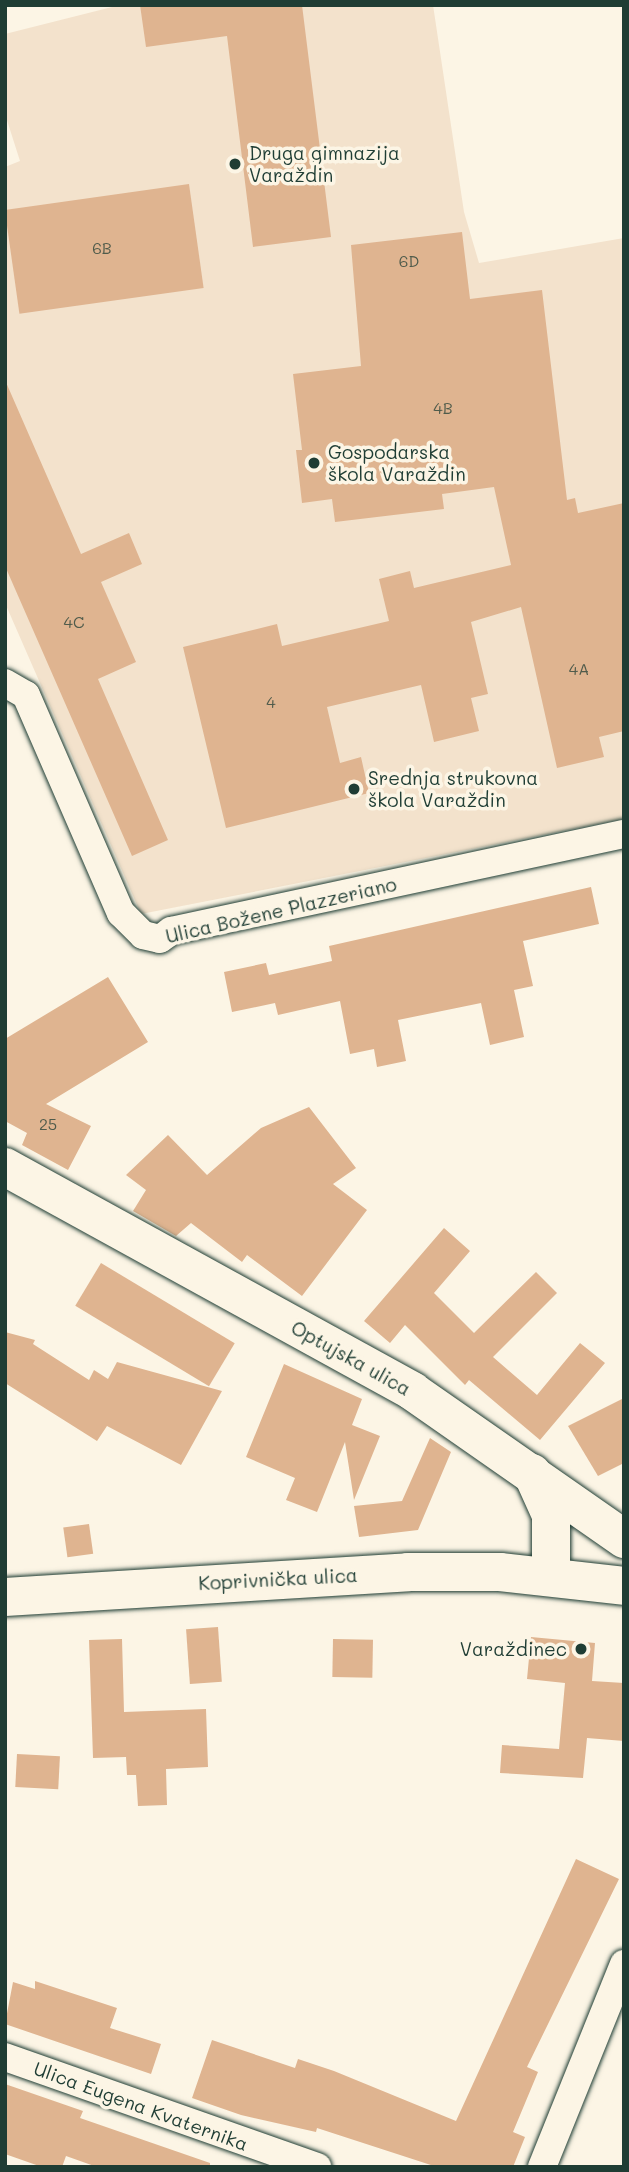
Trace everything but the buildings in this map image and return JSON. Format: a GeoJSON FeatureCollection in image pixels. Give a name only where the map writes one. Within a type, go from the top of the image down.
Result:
{"type":"FeatureCollection","features":[{"type":"Feature","properties":{"kind":"main road","name":"Optujska ulica"},"geometry":{"type":"LineString","coordinates":[[5,1167],[412,1391],[531,1471],[624,1539]]}},
{"type":"Feature","properties":{"kind":"main road"},"geometry":{"type":"LineString","coordinates":[[531,1471],[551,1515],[551,1576],[624,1586]]}},
{"type":"Feature","properties":{"kind":"main road","name":"Koprivnička ulica"},"geometry":{"type":"LineString","coordinates":[[5,1597],[341,1574],[551,1576]]}},
{"type":"Feature","properties":{"kind":"street","name":"Ulica Božene Plazzeriano"},"geometry":{"type":"LineString","coordinates":[[5,683],[26,695],[121,913],[143,935],[160,939],[171,931],[624,834]]}},
{"type":"Feature","properties":{"kind":"street"},"geometry":{"type":"LineString","coordinates":[[542,2167],[624,1965]]}},
{"type":"Feature","properties":{"kind":"street","name":"Ulica Eugena Kvaternika"},"geometry":{"type":"LineString","coordinates":[[5,2057],[317,2167]]}},
{"type":"Feature","properties":{"kind":"shaded area","name":"Gospodarska škola Varaždin"},"geometry":{"type":"Polygon","coordinates":[[[120,5],[433,5],[464,212],[479,263],[624,238],[624,819],[141,914],[5,603],[5,167],[20,161],[5,114],[5,34],[120,5]]]}},
{"type":"Feature","properties":{"kind":"place","name":"Druga gimnazija Varaždin"},"geometry":{"type":"Point","coordinates":[235,164]}},
{"type":"Feature","properties":{"kind":"place","name":"Gospodarska škola Varaždin"},"geometry":{"type":"Point","coordinates":[314,463]}},
{"type":"Feature","properties":{"kind":"place","name":"Srednja strukovna škola Varaždin"},"geometry":{"type":"Point","coordinates":[354,789]}},
{"type":"Feature","properties":{"kind":"place","name":"Varaždinec"},"geometry":{"type":"Point","coordinates":[581,1649]}}]}
